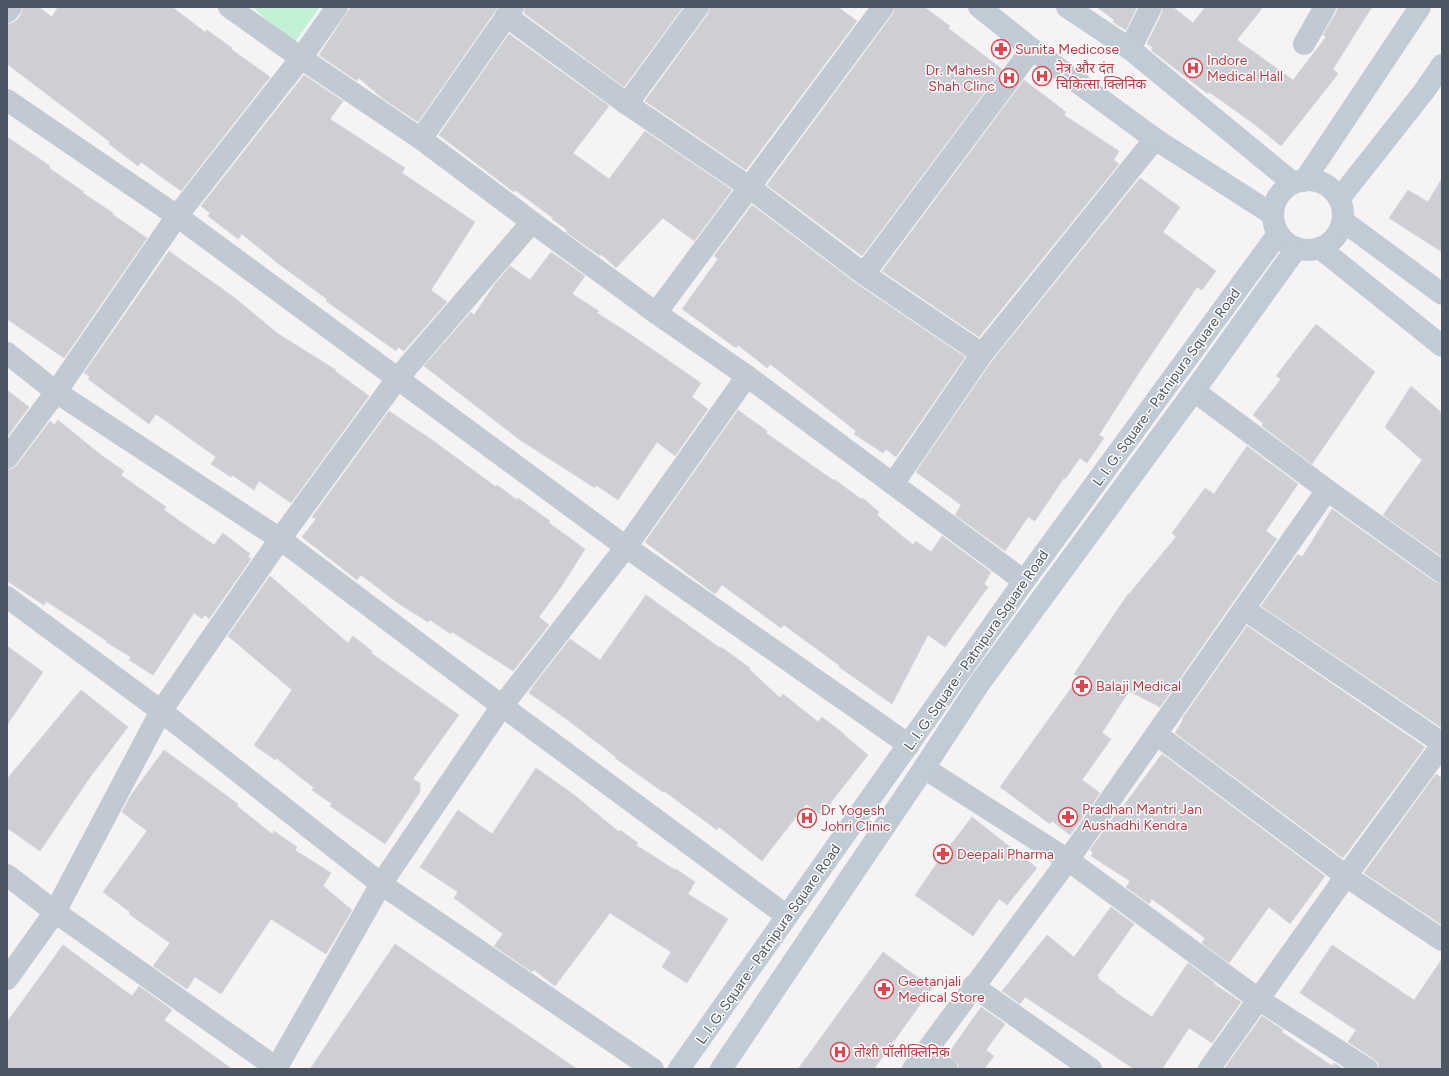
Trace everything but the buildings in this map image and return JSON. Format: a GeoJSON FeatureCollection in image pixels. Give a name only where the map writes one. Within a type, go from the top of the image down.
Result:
{"type":"FeatureCollection","features":[{"type":"Feature","properties":{"kind":"main road"},"geometry":{"type":"LineString","coordinates":[[979,7],[1032,49],[1275,224],[1286,243],[1296,249],[1309,251],[1321,248],[1331,242],[1339,232],[1343,221],[1342,208],[1339,199],[1333,190],[1325,184],[1315,180],[1299,182],[1281,192],[1276,199],[1275,224]]}},
{"type":"Feature","properties":{"kind":"main road"},"geometry":{"type":"LineString","coordinates":[[1067,7],[1130,50],[1299,182]]}},
{"type":"Feature","properties":{"kind":"main road"},"geometry":{"type":"LineString","coordinates":[[1299,182],[1420,7]]}},
{"type":"Feature","properties":{"kind":"main road"},"geometry":{"type":"LineString","coordinates":[[1339,199],[1425,90],[1442,65]]}},
{"type":"Feature","properties":{"kind":"main road"},"geometry":{"type":"LineString","coordinates":[[1343,221],[1442,294]]}},
{"type":"Feature","properties":{"kind":"main road","name":"L. I. G. Square - Patnipura Square Road"},"geometry":{"type":"LineString","coordinates":[[679,1069],[909,745],[1275,224]]}},
{"type":"Feature","properties":{"kind":"main road"},"geometry":{"type":"LineString","coordinates":[[1321,248],[1442,346]]}},
{"type":"Feature","properties":{"kind":"main road","name":"L. I. G. Square - Patnipura Square Road"},"geometry":{"type":"LineString","coordinates":[[722,1069],[979,684],[1296,249]]}},
{"type":"Feature","properties":{"kind":"street"},"geometry":{"type":"LineString","coordinates":[[7,12],[11,7]]}},
{"type":"Feature","properties":{"kind":"street"},"geometry":{"type":"LineString","coordinates":[[230,7],[301,58],[421,139],[656,313],[747,376],[1024,581]]}},
{"type":"Feature","properties":{"kind":"street"},"geometry":{"type":"LineString","coordinates":[[7,458],[56,392],[177,216],[301,58],[336,7]]}},
{"type":"Feature","properties":{"kind":"street"},"geometry":{"type":"LineString","coordinates":[[627,104],[698,7]]}},
{"type":"Feature","properties":{"kind":"street"},"geometry":{"type":"LineString","coordinates":[[656,313],[883,7]]}},
{"type":"Feature","properties":{"kind":"street"},"geometry":{"type":"LineString","coordinates":[[1130,50],[1151,7]]}},
{"type":"Feature","properties":{"kind":"street"},"geometry":{"type":"LineString","coordinates":[[1304,44],[1325,7]]}},
{"type":"Feature","properties":{"kind":"street"},"geometry":{"type":"LineString","coordinates":[[421,139],[510,11],[627,104],[749,187],[864,274],[982,354]]}},
{"type":"Feature","properties":{"kind":"street"},"geometry":{"type":"LineString","coordinates":[[864,274],[1032,49]]}},
{"type":"Feature","properties":{"kind":"street"},"geometry":{"type":"LineString","coordinates":[[7,100],[177,216],[397,380],[626,547],[909,745]]}},
{"type":"Feature","properties":{"kind":"street"},"geometry":{"type":"LineString","coordinates":[[894,484],[982,354],[1155,139]]}},
{"type":"Feature","properties":{"kind":"street"},"geometry":{"type":"LineString","coordinates":[[7,979],[55,912],[161,711],[280,539],[397,380],[532,222]]}},
{"type":"Feature","properties":{"kind":"street"},"geometry":{"type":"LineString","coordinates":[[7,353],[56,392],[280,539],[502,706],[787,916]]}},
{"type":"Feature","properties":{"kind":"street"},"geometry":{"type":"LineString","coordinates":[[7,875],[55,912],[277,1069],[381,884],[502,706],[626,547],[747,376]]}},
{"type":"Feature","properties":{"kind":"street"},"geometry":{"type":"LineString","coordinates":[[1194,391],[1327,490],[1442,572]]}},
{"type":"Feature","properties":{"kind":"street"},"geometry":{"type":"LineString","coordinates":[[947,1069],[919,1061],[973,986],[1068,860],[1327,490]]}},
{"type":"Feature","properties":{"kind":"street"},"geometry":{"type":"LineString","coordinates":[[7,597],[161,711],[381,884],[653,1069]]}},
{"type":"Feature","properties":{"kind":"street"},"geometry":{"type":"LineString","coordinates":[[1209,1069],[1442,744],[1244,609]]}},
{"type":"Feature","properties":{"kind":"street"},"geometry":{"type":"LineString","coordinates":[[1156,734],[1346,876],[1442,940]]}},
{"type":"Feature","properties":{"kind":"street"},"geometry":{"type":"LineString","coordinates":[[924,768],[1068,860],[1258,999],[1367,1069]]}},
{"type":"Feature","properties":{"kind":"street"},"geometry":{"type":"LineString","coordinates":[[973,986],[1091,1069]]}},
{"type":"Feature","properties":{"kind":"green space"},"geometry":{"type":"Polygon","coordinates":[[[252,7],[320,7],[294,43],[252,7]]]}},
{"type":"Feature","properties":{"kind":"place","name":"Sunita Medicose"},"geometry":{"type":"Point","coordinates":[1001,49]}},
{"type":"Feature","properties":{"kind":"place","name":"Indore Medical Hall"},"geometry":{"type":"Point","coordinates":[1193,68]}},
{"type":"Feature","properties":{"kind":"place","name":"नेत्र और दंत चिकित्सा क्लिनिक"},"geometry":{"type":"Point","coordinates":[1042,76]}},
{"type":"Feature","properties":{"kind":"place","name":"Dr. Mahesh Shah Clinc"},"geometry":{"type":"Point","coordinates":[1009,78]}},
{"type":"Feature","properties":{"kind":"place","name":"Balaji Medical"},"geometry":{"type":"Point","coordinates":[1082,686]}},
{"type":"Feature","properties":{"kind":"place","name":"Pradhan Mantri Jan Aushadhi Kendra"},"geometry":{"type":"Point","coordinates":[1068,817]}},
{"type":"Feature","properties":{"kind":"place","name":"Dr Yogesh Johri Clinic"},"geometry":{"type":"Point","coordinates":[807,818]}},
{"type":"Feature","properties":{"kind":"place","name":"Deepali Pharma"},"geometry":{"type":"Point","coordinates":[943,854]}},
{"type":"Feature","properties":{"kind":"place","name":"Geetanjali Medical Store"},"geometry":{"type":"Point","coordinates":[884,989]}},
{"type":"Feature","properties":{"kind":"place","name":"तोशी पॉलीक्लिनिक"},"geometry":{"type":"Point","coordinates":[840,1052]}}]}
